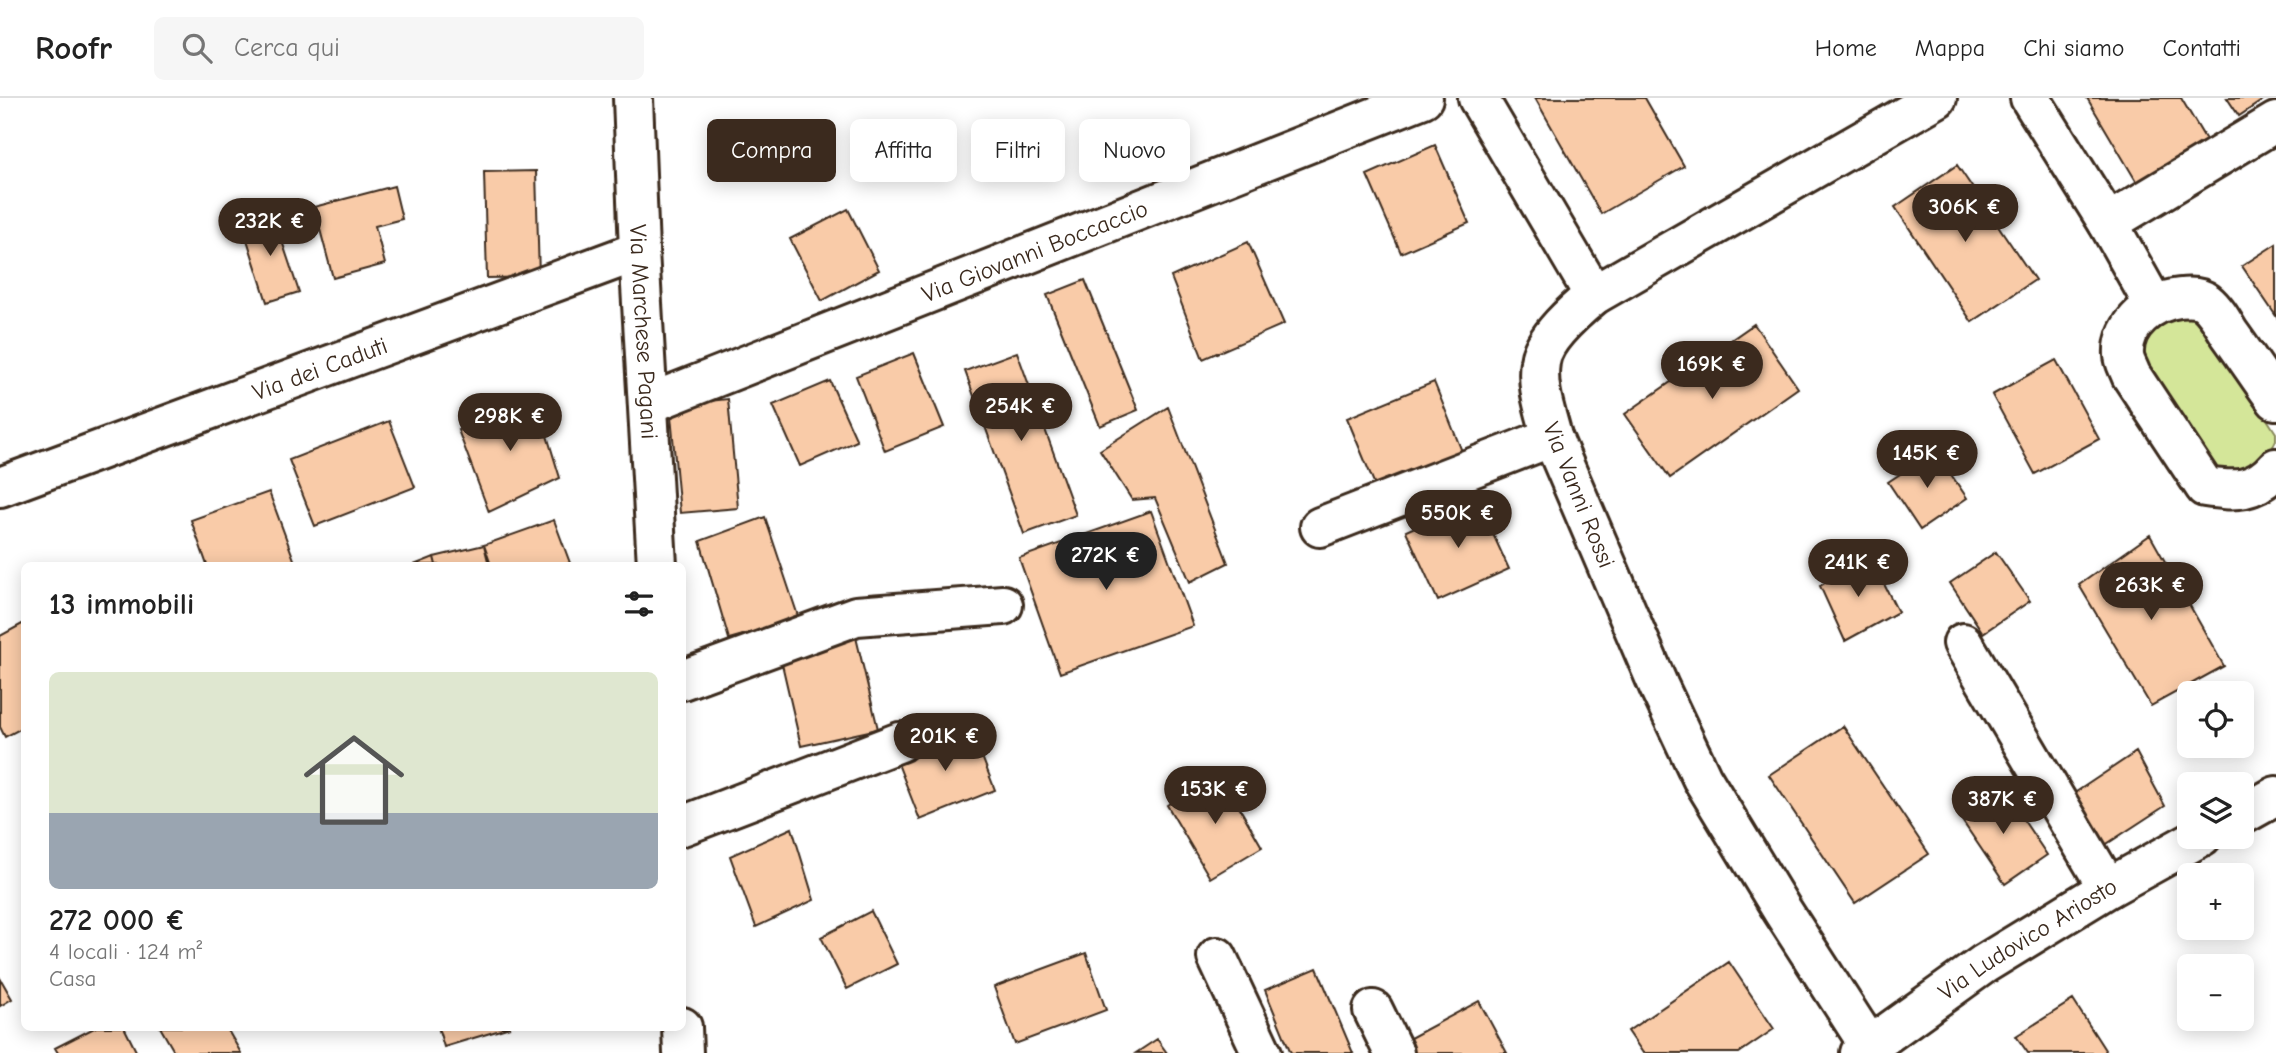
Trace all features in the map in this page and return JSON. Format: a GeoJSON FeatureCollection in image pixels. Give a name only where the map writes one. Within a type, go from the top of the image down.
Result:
{"type":"FeatureCollection","features":[{"type":"Feature","properties":{"kind":"street","name":"Via Marchese Pagani"},"geometry":{"type":"LineString","coordinates":[[633,98],[655,562]]}},
{"type":"Feature","properties":{"kind":"street","name":"Via Giovanni Boccaccio"},"geometry":{"type":"LineString","coordinates":[[648,404],[1423,98]]}},
{"type":"Feature","properties":{"kind":"street"},"geometry":{"type":"LineString","coordinates":[[1478,98],[1594,295]]}},
{"type":"Feature","properties":{"kind":"street","name":"Via Vanni Rossi"},"geometry":{"type":"LineString","coordinates":[[1868,1050],[1702,778],[1659,687],[1552,437],[1540,394],[1539,360],[1560,327],[1594,295],[1937,98]]}},
{"type":"Feature","properties":{"kind":"street"},"geometry":{"type":"LineString","coordinates":[[2030,98],[2108,223],[2154,305]]}},
{"type":"Feature","properties":{"kind":"street"},"geometry":{"type":"LineString","coordinates":[[2108,223],[2276,122]]}},
{"type":"Feature","properties":{"kind":"street","name":"Via dei Caduti"},"geometry":{"type":"LineString","coordinates":[[0,487],[639,251]]}},
{"type":"Feature","properties":{"kind":"street"},"geometry":{"type":"LineString","coordinates":[[2276,400],[2205,301],[2188,297],[2169,299],[2154,305],[2133,325],[2126,341],[2124,356],[2131,375],[2205,487],[2236,491],[2260,483],[2276,468]]}},
{"type":"Feature","properties":{"kind":"street"},"geometry":{"type":"LineString","coordinates":[[1320,527],[1552,437]]}},
{"type":"Feature","properties":{"kind":"street"},"geometry":{"type":"LineString","coordinates":[[686,679],[856,615],[1003,605]]}},
{"type":"Feature","properties":{"kind":"street"},"geometry":{"type":"LineString","coordinates":[[1963,643],[2108,888]]}},
{"type":"Feature","properties":{"kind":"street"},"geometry":{"type":"LineString","coordinates":[[686,824],[900,742]]}},
{"type":"Feature","properties":{"kind":"street"},"geometry":{"type":"LineString","coordinates":[[2254,808],[2276,796]]}},
{"type":"Feature","properties":{"kind":"street","name":"Via Ludovico Ariosto"},"geometry":{"type":"LineString","coordinates":[[1868,1050],[1984,964],[2108,888],[2178,849]]}},
{"type":"Feature","properties":{"kind":"street"},"geometry":{"type":"LineString","coordinates":[[1217,957],[1262,1053]]}},
{"type":"Feature","properties":{"kind":"street"},"geometry":{"type":"LineString","coordinates":[[1373,1010],[1394,1053]]}},
{"type":"Feature","properties":{"kind":"street"},"geometry":{"type":"LineString","coordinates":[[682,1031],[683,1053]]}},
{"type":"Feature","properties":{"kind":"green space"},"geometry":{"type":"Polygon","coordinates":[[[2197,312],[2276,433],[2276,440],[2269,455],[2237,476],[2213,473],[2134,354],[2157,323],[2197,312]]]}},
{"type":"Feature","properties":{"kind":"building"},"geometry":{"type":"Polygon","coordinates":[[[1535,98],[1645,98],[1684,166],[1601,214],[1535,98]]]}},
{"type":"Feature","properties":{"kind":"building"},"geometry":{"type":"Polygon","coordinates":[[[2087,98],[2181,98],[2209,145],[2139,186],[2087,98]]]}},
{"type":"Feature","properties":{"kind":"building"},"geometry":{"type":"Polygon","coordinates":[[[2227,98],[2266,98],[2239,116],[2227,98]]]}},
{"type":"Feature","properties":{"kind":"building"},"geometry":{"type":"Polygon","coordinates":[[[1435,145],[1469,223],[1401,253],[1367,175],[1435,145]]]}},
{"type":"Feature","properties":{"kind":"building"},"geometry":{"type":"Polygon","coordinates":[[[1957,165],[2035,280],[1972,322],[1895,207],[1957,165]]]}},
{"type":"Feature","properties":{"kind":"building"},"geometry":{"type":"Polygon","coordinates":[[[536,171],[539,277],[487,278],[484,172],[536,171]]]}},
{"type":"Feature","properties":{"kind":"building"},"geometry":{"type":"Polygon","coordinates":[[[394,186],[402,219],[375,226],[385,264],[333,278],[314,207],[394,186]]]}},
{"type":"Feature","properties":{"kind":"building"},"geometry":{"type":"Polygon","coordinates":[[[848,209],[879,270],[822,301],[790,239],[848,209]]]}},
{"type":"Feature","properties":{"kind":"building"},"geometry":{"type":"Polygon","coordinates":[[[273,214],[299,292],[267,302],[242,224],[273,214]]]}},
{"type":"Feature","properties":{"kind":"building"},"geometry":{"type":"Polygon","coordinates":[[[1248,242],[1284,324],[1203,359],[1171,277],[1248,242]]]}},
{"type":"Feature","properties":{"kind":"building"},"geometry":{"type":"Polygon","coordinates":[[[2276,244],[2276,316],[2242,266],[2276,244]]]}},
{"type":"Feature","properties":{"kind":"building"},"geometry":{"type":"Polygon","coordinates":[[[1085,280],[1138,410],[1100,426],[1047,295],[1085,280]]]}},
{"type":"Feature","properties":{"kind":"building"},"geometry":{"type":"Polygon","coordinates":[[[1754,324],[1798,388],[1670,478],[1625,414],[1754,324]]]}},
{"type":"Feature","properties":{"kind":"building"},"geometry":{"type":"Polygon","coordinates":[[[1017,352],[1076,515],[1024,534],[965,371],[1017,352]]]}},
{"type":"Feature","properties":{"kind":"building"},"geometry":{"type":"Polygon","coordinates":[[[914,353],[944,427],[885,451],[856,376],[914,353]]]}},
{"type":"Feature","properties":{"kind":"building"},"geometry":{"type":"Polygon","coordinates":[[[2056,360],[2099,439],[2035,474],[1992,395],[2056,360]]]}},
{"type":"Feature","properties":{"kind":"building"},"geometry":{"type":"Polygon","coordinates":[[[830,381],[857,441],[800,466],[773,405],[830,381]]]}},
{"type":"Feature","properties":{"kind":"building"},"geometry":{"type":"Polygon","coordinates":[[[1434,382],[1463,454],[1377,490],[1347,418],[1434,382]]]}},
{"type":"Feature","properties":{"kind":"building"},"geometry":{"type":"Polygon","coordinates":[[[534,393],[560,478],[489,512],[458,430],[534,393]]]}},
{"type":"Feature","properties":{"kind":"building"},"geometry":{"type":"Polygon","coordinates":[[[728,399],[738,508],[680,513],[670,405],[728,399]]]}},
{"type":"Feature","properties":{"kind":"building"},"geometry":{"type":"Polygon","coordinates":[[[1168,407],[1228,563],[1190,582],[1155,498],[1132,500],[1100,450],[1168,407]]]}},
{"type":"Feature","properties":{"kind":"building"},"geometry":{"type":"Polygon","coordinates":[[[389,421],[415,487],[315,526],[289,460],[389,421]]]}},
{"type":"Feature","properties":{"kind":"building"},"geometry":{"type":"Polygon","coordinates":[[[1935,451],[1967,498],[1920,530],[1888,482],[1935,451]]]}},
{"type":"Feature","properties":{"kind":"building"},"geometry":{"type":"Polygon","coordinates":[[[269,492],[295,562],[206,562],[191,520],[269,492]]]}},
{"type":"Feature","properties":{"kind":"building"},"geometry":{"type":"Polygon","coordinates":[[[1477,499],[1509,569],[1438,601],[1406,531],[1477,499]]]}},
{"type":"Feature","properties":{"kind":"building"},"geometry":{"type":"Polygon","coordinates":[[[1151,511],[1193,626],[1060,673],[1019,558],[1151,511]]]}},
{"type":"Feature","properties":{"kind":"building"},"geometry":{"type":"Polygon","coordinates":[[[765,517],[799,619],[729,639],[700,541],[765,517]]]}},
{"type":"Feature","properties":{"kind":"building"},"geometry":{"type":"Polygon","coordinates":[[[554,520],[570,562],[490,562],[484,545],[554,520]]]}},
{"type":"Feature","properties":{"kind":"building"},"geometry":{"type":"Polygon","coordinates":[[[2150,535],[2224,666],[2197,681],[2177,681],[2177,692],[2151,706],[2079,585],[2150,535]]]}},
{"type":"Feature","properties":{"kind":"building"},"geometry":{"type":"Polygon","coordinates":[[[484,545],[488,562],[435,562],[434,557],[484,545]]]}},
{"type":"Feature","properties":{"kind":"building"},"geometry":{"type":"Polygon","coordinates":[[[1996,552],[2030,601],[1983,633],[1950,583],[1996,552]]]}},
{"type":"Feature","properties":{"kind":"building"},"geometry":{"type":"Polygon","coordinates":[[[1870,556],[1898,612],[1845,641],[1820,586],[1870,556]]]}},
{"type":"Feature","properties":{"kind":"building"},"geometry":{"type":"Polygon","coordinates":[[[434,557],[435,562],[422,562],[434,557]]]}},
{"type":"Feature","properties":{"kind":"building"},"geometry":{"type":"Polygon","coordinates":[[[21,625],[21,729],[5,737],[0,727],[0,636],[21,625]]]}},
{"type":"Feature","properties":{"kind":"building"},"geometry":{"type":"Polygon","coordinates":[[[855,633],[878,729],[801,746],[779,651],[855,633]]]}},
{"type":"Feature","properties":{"kind":"building"},"geometry":{"type":"Polygon","coordinates":[[[970,726],[995,790],[920,820],[895,756],[970,726]]]}},
{"type":"Feature","properties":{"kind":"building"},"geometry":{"type":"Polygon","coordinates":[[[1843,726],[1929,854],[1855,903],[1769,775],[1843,726]]]}},
{"type":"Feature","properties":{"kind":"building"},"geometry":{"type":"Polygon","coordinates":[[[2136,752],[2165,806],[2102,847],[2073,794],[2136,752]]]}},
{"type":"Feature","properties":{"kind":"building"},"geometry":{"type":"Polygon","coordinates":[[[1220,774],[1262,847],[1210,878],[1167,805],[1220,774]]]}},
{"type":"Feature","properties":{"kind":"building"},"geometry":{"type":"Polygon","coordinates":[[[2002,788],[2047,855],[2005,884],[1959,816],[2002,788]]]}},
{"type":"Feature","properties":{"kind":"building"},"geometry":{"type":"Polygon","coordinates":[[[792,828],[814,900],[756,927],[730,856],[792,828]]]}},
{"type":"Feature","properties":{"kind":"building"},"geometry":{"type":"Polygon","coordinates":[[[871,911],[897,964],[847,989],[821,937],[871,911]]]}},
{"type":"Feature","properties":{"kind":"building"},"geometry":{"type":"Polygon","coordinates":[[[1086,953],[1106,1010],[1015,1044],[994,987],[1086,953]]]}},
{"type":"Feature","properties":{"kind":"building"},"geometry":{"type":"Polygon","coordinates":[[[1729,962],[1774,1029],[1739,1053],[1643,1053],[1628,1031],[1729,962]]]}},
{"type":"Feature","properties":{"kind":"building"},"geometry":{"type":"Polygon","coordinates":[[[1317,968],[1353,1053],[1291,1053],[1265,990],[1317,968]]]}},
{"type":"Feature","properties":{"kind":"building"},"geometry":{"type":"Polygon","coordinates":[[[0,978],[12,999],[0,1006],[0,978]]]}},
{"type":"Feature","properties":{"kind":"building"},"geometry":{"type":"Polygon","coordinates":[[[2073,1000],[2107,1053],[2028,1053],[2016,1036],[2073,1000]]]}},
{"type":"Feature","properties":{"kind":"building"},"geometry":{"type":"Polygon","coordinates":[[[1479,1001],[1507,1053],[1404,1053],[1399,1044],[1479,1001]]]}},
{"type":"Feature","properties":{"kind":"building"},"geometry":{"type":"Polygon","coordinates":[[[88,1031],[126,1031],[137,1053],[58,1053],[55,1048],[88,1031]]]}},
{"type":"Feature","properties":{"kind":"building"},"geometry":{"type":"Polygon","coordinates":[[[162,1031],[228,1031],[241,1053],[175,1053],[162,1031]]]}},
{"type":"Feature","properties":{"kind":"building"},"geometry":{"type":"Polygon","coordinates":[[[439,1031],[497,1031],[444,1047],[439,1031]]]}},
{"type":"Feature","properties":{"kind":"building"},"geometry":{"type":"Polygon","coordinates":[[[1157,1039],[1167,1053],[1136,1053],[1157,1039]]]}}]}
